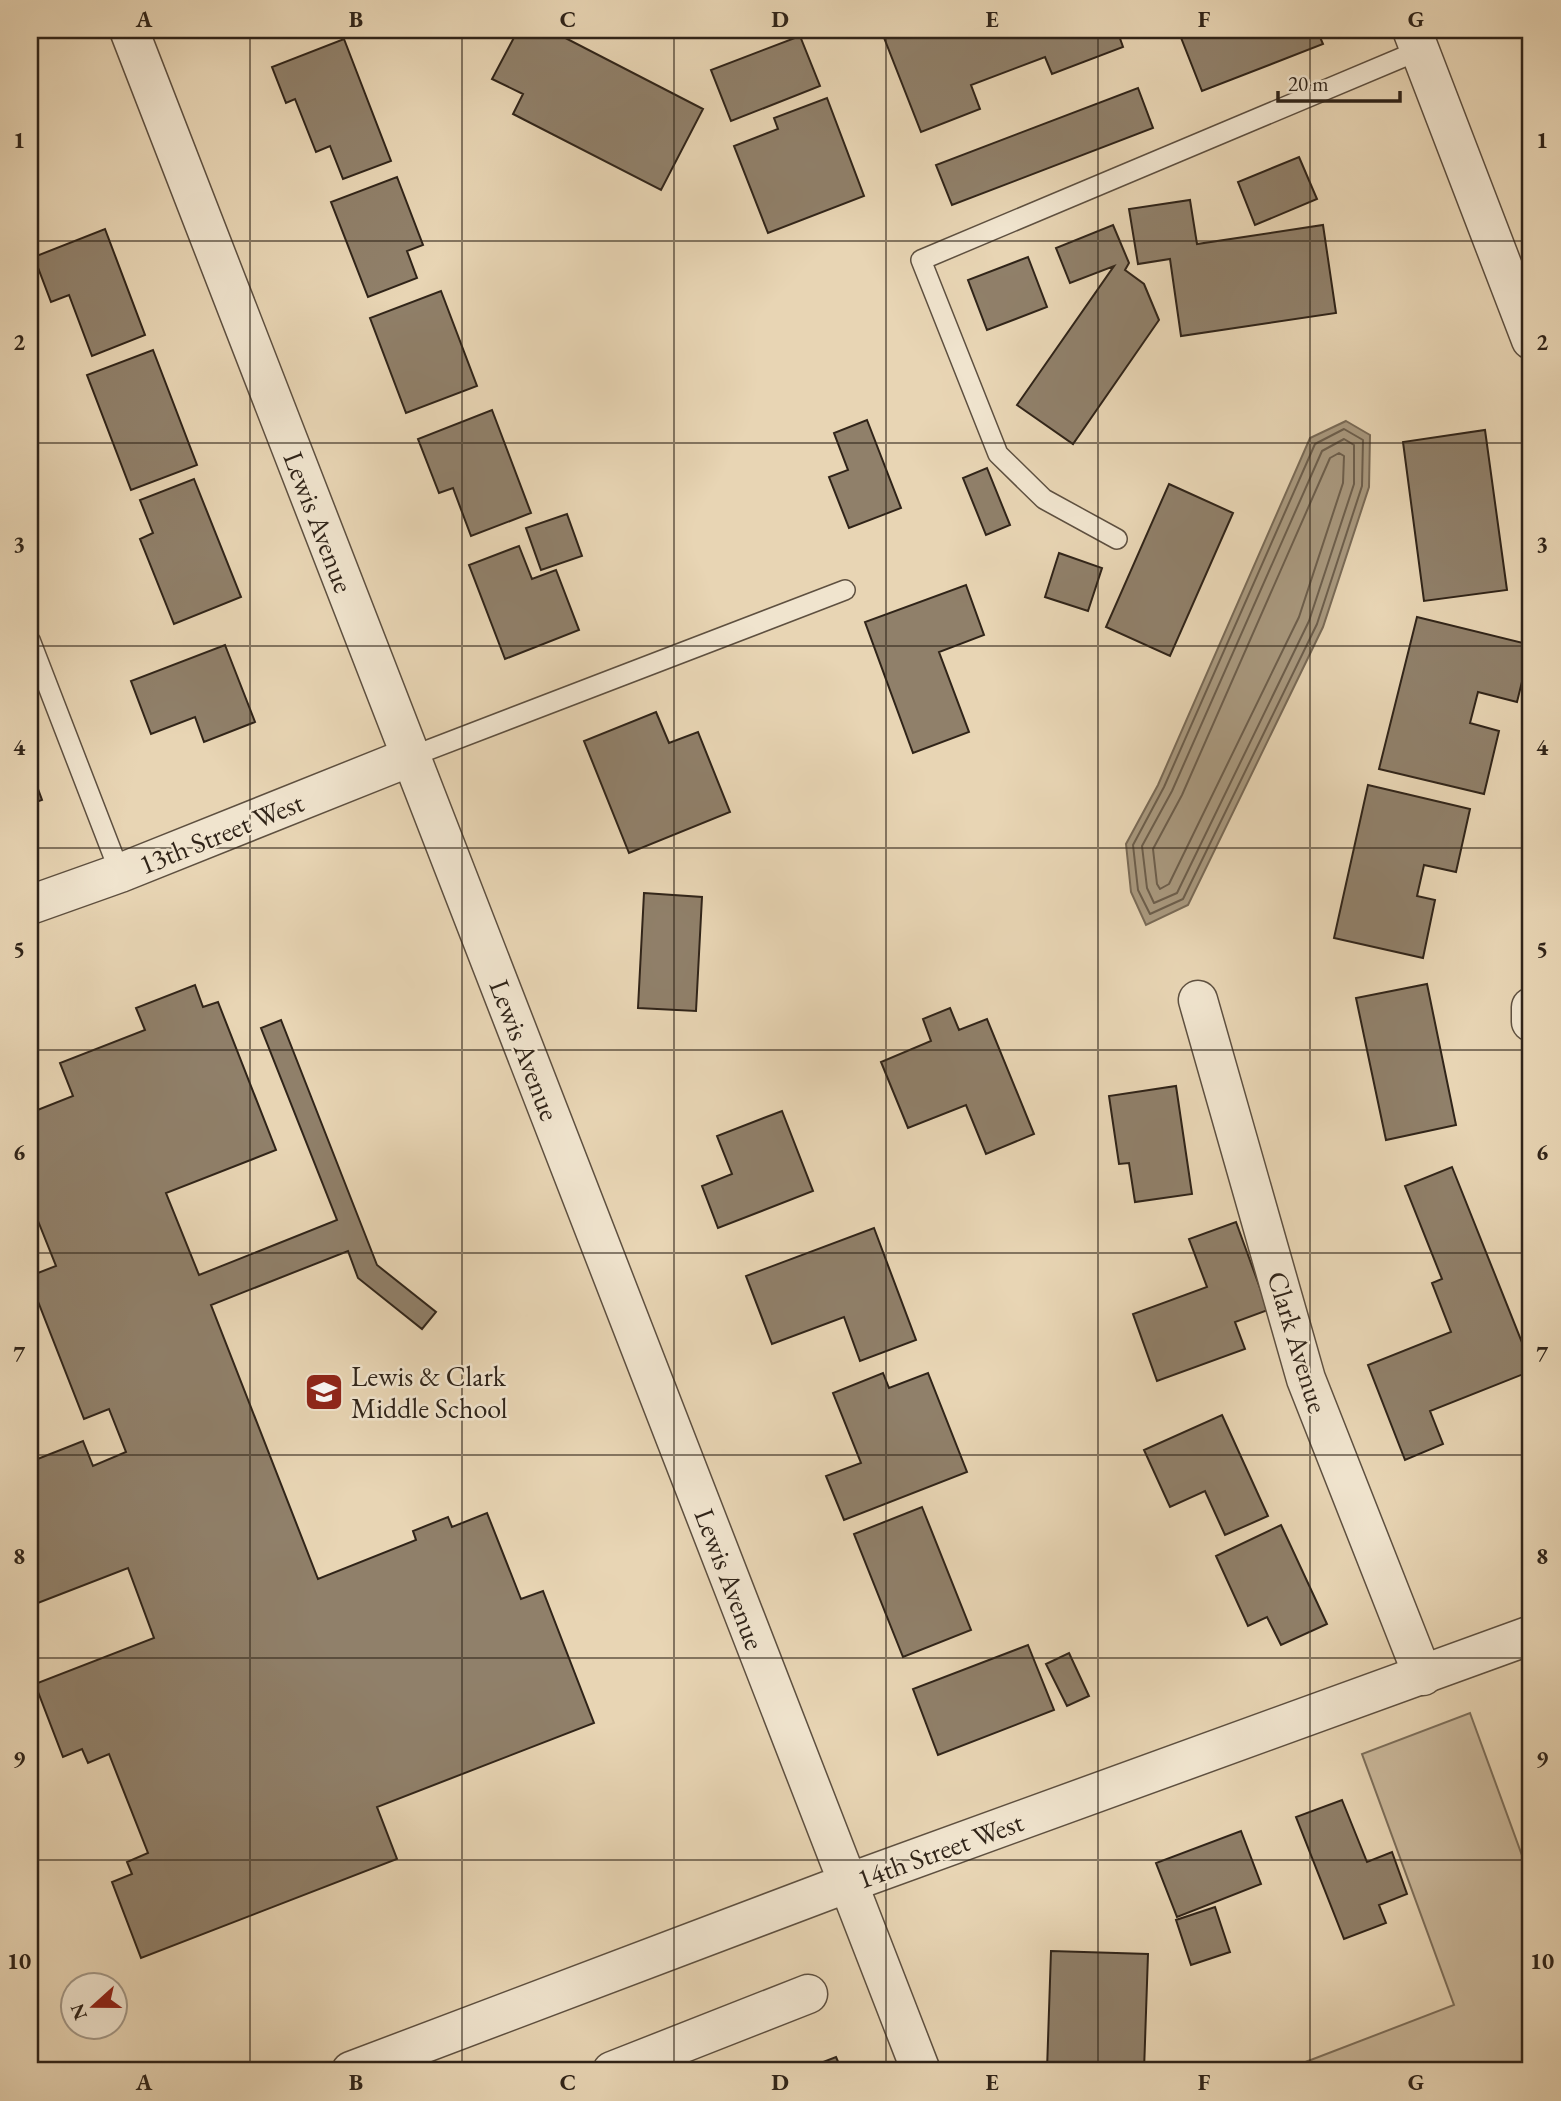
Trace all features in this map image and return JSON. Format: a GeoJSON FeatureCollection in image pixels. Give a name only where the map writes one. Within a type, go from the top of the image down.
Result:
{"type":"FeatureCollection","features":[{"type":"Feature","properties":{"kind":"street","name":"Lewis Avenue"},"geometry":{"type":"LineString","coordinates":[[129,30],[921,2071]]}},
{"type":"Feature","properties":{"kind":"street"},"geometry":{"type":"LineString","coordinates":[[1416,40],[1531,340]]}},
{"type":"Feature","properties":{"kind":"street","name":"13th Street West"},"geometry":{"type":"LineString","coordinates":[[30,905],[120,873],[410,757]]}},
{"type":"Feature","properties":{"kind":"street","name":"Clark Avenue"},"geometry":{"type":"LineString","coordinates":[[1198,1000],[1306,1379],[1423,1676]]}},
{"type":"Feature","properties":{"kind":"street"},"geometry":{"type":"LineString","coordinates":[[1531,1007],[1531,1022]]}},
{"type":"Feature","properties":{"kind":"street","name":"14th Street West"},"geometry":{"type":"LineString","coordinates":[[351,2071],[848,1882],[1531,1635]]}},
{"type":"Feature","properties":{"kind":"street"},"geometry":{"type":"LineString","coordinates":[[612,2071],[808,1994]]}},
{"type":"Feature","properties":{"kind":"lane"},"geometry":{"type":"LineString","coordinates":[[1117,539],[1044,499],[998,454],[921,260],[1416,40]]}},
{"type":"Feature","properties":{"kind":"lane"},"geometry":{"type":"LineString","coordinates":[[410,757],[845,590]]}},
{"type":"Feature","properties":{"kind":"lane"},"geometry":{"type":"LineString","coordinates":[[30,640],[120,873]]}},
{"type":"Feature","properties":{"kind":"shaded area"},"geometry":{"type":"Polygon","coordinates":[[[1470,1713],[1531,1880],[1531,2051],[1517,2071],[1282,2071],[1454,2005],[1362,1754],[1470,1713]]]}},
{"type":"Feature","properties":{"kind":"water"},"geometry":{"type":"Polygon","coordinates":[[[1346,421],[1370,435],[1369,487],[1323,627],[1188,905],[1146,925],[1131,892],[1126,844],[1158,785],[1310,438],[1346,421]]]}},
{"type":"Feature","properties":{"kind":"building"},"geometry":{"type":"Polygon","coordinates":[[[518,30],[550,30],[703,109],[661,190],[513,114],[523,94],[492,79],[518,30]]]}},
{"type":"Feature","properties":{"kind":"building"},"geometry":{"type":"Polygon","coordinates":[[[881,30],[1117,30],[1123,47],[1052,74],[1045,57],[971,85],[980,109],[921,132],[881,30]]]}},
{"type":"Feature","properties":{"kind":"building"},"geometry":{"type":"Polygon","coordinates":[[[1178,30],[1317,30],[1323,44],[1202,91],[1178,30]]]}},
{"type":"Feature","properties":{"kind":"building"},"geometry":{"type":"Polygon","coordinates":[[[800,36],[820,86],[731,121],[711,70],[800,36]]]}},
{"type":"Feature","properties":{"kind":"building"},"geometry":{"type":"Polygon","coordinates":[[[344,39],[391,161],[343,179],[330,146],[316,152],[295,99],[286,103],[272,67],[344,39]]]}},
{"type":"Feature","properties":{"kind":"building"},"geometry":{"type":"Polygon","coordinates":[[[1138,88],[1153,128],[952,205],[936,165],[1138,88]]]}},
{"type":"Feature","properties":{"kind":"building"},"geometry":{"type":"Polygon","coordinates":[[[827,98],[864,196],[768,233],[734,146],[778,129],[774,118],[827,98]]]}},
{"type":"Feature","properties":{"kind":"building"},"geometry":{"type":"Polygon","coordinates":[[[1299,157],[1317,199],[1255,225],[1238,182],[1299,157]]]}},
{"type":"Feature","properties":{"kind":"building"},"geometry":{"type":"Polygon","coordinates":[[[397,177],[423,245],[407,251],[417,278],[368,297],[331,202],[397,177]]]}},
{"type":"Feature","properties":{"kind":"building"},"geometry":{"type":"Polygon","coordinates":[[[1190,200],[1197,244],[1323,225],[1336,313],[1181,336],[1170,259],[1138,264],[1129,209],[1190,200]]]}},
{"type":"Feature","properties":{"kind":"building"},"geometry":{"type":"Polygon","coordinates":[[[1113,225],[1129,263],[1125,270],[1144,284],[1159,320],[1073,444],[1017,405],[1114,266],[1070,283],[1056,248],[1113,225]]]}},
{"type":"Feature","properties":{"kind":"building"},"geometry":{"type":"Polygon","coordinates":[[[105,229],[145,335],[92,356],[69,295],[51,302],[34,257],[105,229]]]}},
{"type":"Feature","properties":{"kind":"building"},"geometry":{"type":"Polygon","coordinates":[[[1028,257],[1047,307],[987,330],[968,280],[1028,257]]]}},
{"type":"Feature","properties":{"kind":"building"},"geometry":{"type":"Polygon","coordinates":[[[441,291],[477,386],[406,413],[370,318],[441,291]]]}},
{"type":"Feature","properties":{"kind":"building"},"geometry":{"type":"Polygon","coordinates":[[[153,350],[197,465],[131,490],[87,375],[153,350]]]}},
{"type":"Feature","properties":{"kind":"building"},"geometry":{"type":"Polygon","coordinates":[[[492,410],[531,513],[471,536],[453,488],[439,493],[418,439],[492,410]]]}},
{"type":"Feature","properties":{"kind":"building"},"geometry":{"type":"Polygon","coordinates":[[[867,420],[901,508],[849,528],[829,477],[848,470],[834,433],[867,420]]]}},
{"type":"Feature","properties":{"kind":"building"},"geometry":{"type":"Polygon","coordinates":[[[1485,430],[1507,590],[1424,601],[1403,442],[1485,430]]]}},
{"type":"Feature","properties":{"kind":"building"},"geometry":{"type":"Polygon","coordinates":[[[987,468],[1010,525],[986,535],[963,478],[987,468]]]}},
{"type":"Feature","properties":{"kind":"building"},"geometry":{"type":"Polygon","coordinates":[[[194,479],[241,597],[174,624],[140,539],[153,533],[140,500],[194,479]]]}},
{"type":"Feature","properties":{"kind":"building"},"geometry":{"type":"Polygon","coordinates":[[[1169,484],[1233,513],[1170,656],[1106,627],[1169,484]]]}},
{"type":"Feature","properties":{"kind":"building"},"geometry":{"type":"Polygon","coordinates":[[[567,514],[582,556],[541,570],[526,528],[567,514]]]}},
{"type":"Feature","properties":{"kind":"building"},"geometry":{"type":"Polygon","coordinates":[[[519,546],[532,579],[556,570],[579,630],[505,659],[469,565],[519,546]]]}},
{"type":"Feature","properties":{"kind":"building"},"geometry":{"type":"Polygon","coordinates":[[[1059,553],[1102,568],[1088,611],[1045,597],[1059,553]]]}},
{"type":"Feature","properties":{"kind":"building"},"geometry":{"type":"Polygon","coordinates":[[[966,585],[984,635],[939,652],[969,732],[913,753],[865,622],[966,585]]]}},
{"type":"Feature","properties":{"kind":"building"},"geometry":{"type":"Polygon","coordinates":[[[1417,617],[1531,645],[1517,702],[1478,692],[1470,723],[1499,731],[1484,794],[1379,769],[1417,617]]]}},
{"type":"Feature","properties":{"kind":"building"},"geometry":{"type":"Polygon","coordinates":[[[225,645],[255,722],[204,742],[195,717],[151,734],[131,681],[225,645]]]}},
{"type":"Feature","properties":{"kind":"building"},"geometry":{"type":"Polygon","coordinates":[[[656,712],[669,743],[698,732],[730,812],[629,853],[584,741],[656,712]]]}},
{"type":"Feature","properties":{"kind":"building"},"geometry":{"type":"Polygon","coordinates":[[[30,767],[42,800],[30,804],[30,767]]]}},
{"type":"Feature","properties":{"kind":"building"},"geometry":{"type":"Polygon","coordinates":[[[1368,785],[1470,809],[1456,872],[1424,865],[1417,896],[1435,900],[1423,958],[1334,938],[1368,785]]]}},
{"type":"Feature","properties":{"kind":"building"},"geometry":{"type":"Polygon","coordinates":[[[644,893],[702,897],[696,1011],[638,1008],[644,893]]]}},
{"type":"Feature","properties":{"kind":"building"},"geometry":{"type":"Polygon","coordinates":[[[1427,984],[1456,1125],[1386,1140],[1356,998],[1427,984]]]}},
{"type":"Feature","properties":{"kind":"building"},"geometry":{"type":"Polygon","coordinates":[[[195,985],[203,1007],[218,1002],[276,1150],[166,1193],[199,1275],[337,1220],[261,1028],[281,1020],[377,1265],[436,1312],[422,1329],[358,1278],[348,1251],[211,1305],[318,1579],[416,1540],[413,1531],[448,1517],[452,1527],[487,1513],[521,1599],[543,1591],[594,1723],[377,1807],[397,1859],[141,1958],[112,1882],[132,1874],[127,1862],[148,1853],[109,1754],[88,1763],[82,1749],[63,1757],[35,1684],[154,1638],[128,1568],[30,1606],[30,1462],[83,1441],[93,1466],[126,1452],[109,1409],[84,1419],[30,1281],[30,1276],[56,1266],[38,1221],[30,1224],[30,1113],[73,1096],[60,1063],[145,1030],[136,1008],[195,985]]]}},
{"type":"Feature","properties":{"kind":"building"},"geometry":{"type":"Polygon","coordinates":[[[950,1008],[959,1030],[987,1019],[1034,1134],[986,1154],[966,1105],[908,1128],[881,1062],[931,1041],[923,1019],[950,1008]]]}},
{"type":"Feature","properties":{"kind":"building"},"geometry":{"type":"Polygon","coordinates":[[[1176,1086],[1192,1194],[1135,1202],[1129,1163],[1119,1164],[1109,1096],[1176,1086]]]}},
{"type":"Feature","properties":{"kind":"building"},"geometry":{"type":"Polygon","coordinates":[[[782,1111],[813,1191],[718,1228],[702,1186],[732,1174],[717,1136],[782,1111]]]}},
{"type":"Feature","properties":{"kind":"building"},"geometry":{"type":"Polygon","coordinates":[[[1452,1167],[1531,1365],[1531,1371],[1430,1411],[1443,1444],[1405,1460],[1368,1365],[1451,1332],[1432,1283],[1442,1279],[1405,1186],[1452,1167]]]}},
{"type":"Feature","properties":{"kind":"building"},"geometry":{"type":"Polygon","coordinates":[[[1236,1222],[1268,1310],[1235,1322],[1245,1349],[1157,1381],[1133,1314],[1207,1287],[1189,1239],[1236,1222]]]}},
{"type":"Feature","properties":{"kind":"building"},"geometry":{"type":"Polygon","coordinates":[[[874,1228],[916,1340],[860,1361],[844,1317],[772,1344],[746,1276],[874,1228]]]}},
{"type":"Feature","properties":{"kind":"building"},"geometry":{"type":"Polygon","coordinates":[[[883,1373],[889,1388],[928,1373],[967,1472],[844,1520],[826,1476],[861,1463],[833,1393],[883,1373]]]}},
{"type":"Feature","properties":{"kind":"building"},"geometry":{"type":"Polygon","coordinates":[[[1222,1415],[1268,1516],[1225,1535],[1205,1491],[1170,1507],[1144,1450],[1222,1415]]]}},
{"type":"Feature","properties":{"kind":"building"},"geometry":{"type":"Polygon","coordinates":[[[922,1507],[971,1630],[903,1657],[854,1534],[922,1507]]]}},
{"type":"Feature","properties":{"kind":"building"},"geometry":{"type":"Polygon","coordinates":[[[1281,1525],[1327,1624],[1281,1645],[1267,1617],[1248,1626],[1216,1556],[1281,1525]]]}},
{"type":"Feature","properties":{"kind":"building"},"geometry":{"type":"Polygon","coordinates":[[[1028,1645],[1054,1710],[938,1755],[913,1689],[1028,1645]]]}},
{"type":"Feature","properties":{"kind":"building"},"geometry":{"type":"Polygon","coordinates":[[[1069,1653],[1089,1696],[1067,1706],[1046,1664],[1069,1653]]]}},
{"type":"Feature","properties":{"kind":"building"},"geometry":{"type":"Polygon","coordinates":[[[1342,1800],[1367,1862],[1392,1852],[1407,1894],[1379,1905],[1386,1923],[1344,1939],[1296,1817],[1342,1800]]]}},
{"type":"Feature","properties":{"kind":"building"},"geometry":{"type":"Polygon","coordinates":[[[1531,1812],[1531,1837],[1523,1816],[1531,1812]]]}},
{"type":"Feature","properties":{"kind":"building"},"geometry":{"type":"Polygon","coordinates":[[[1241,1831],[1261,1884],[1177,1917],[1156,1863],[1241,1831]]]}},
{"type":"Feature","properties":{"kind":"building"},"geometry":{"type":"Polygon","coordinates":[[[1215,1907],[1230,1952],[1191,1965],[1176,1920],[1215,1907]]]}},
{"type":"Feature","properties":{"kind":"building"},"geometry":{"type":"Polygon","coordinates":[[[1051,1951],[1148,1954],[1144,2071],[1047,2070],[1051,1951]]]}},
{"type":"Feature","properties":{"kind":"building"},"geometry":{"type":"Polygon","coordinates":[[[836,2057],[842,2071],[800,2071],[836,2057]]]}},
{"type":"Feature","properties":{"kind":"place","name":"Lewis & Clark Middle School"},"geometry":{"type":"Point","coordinates":[324,1392]}}]}
